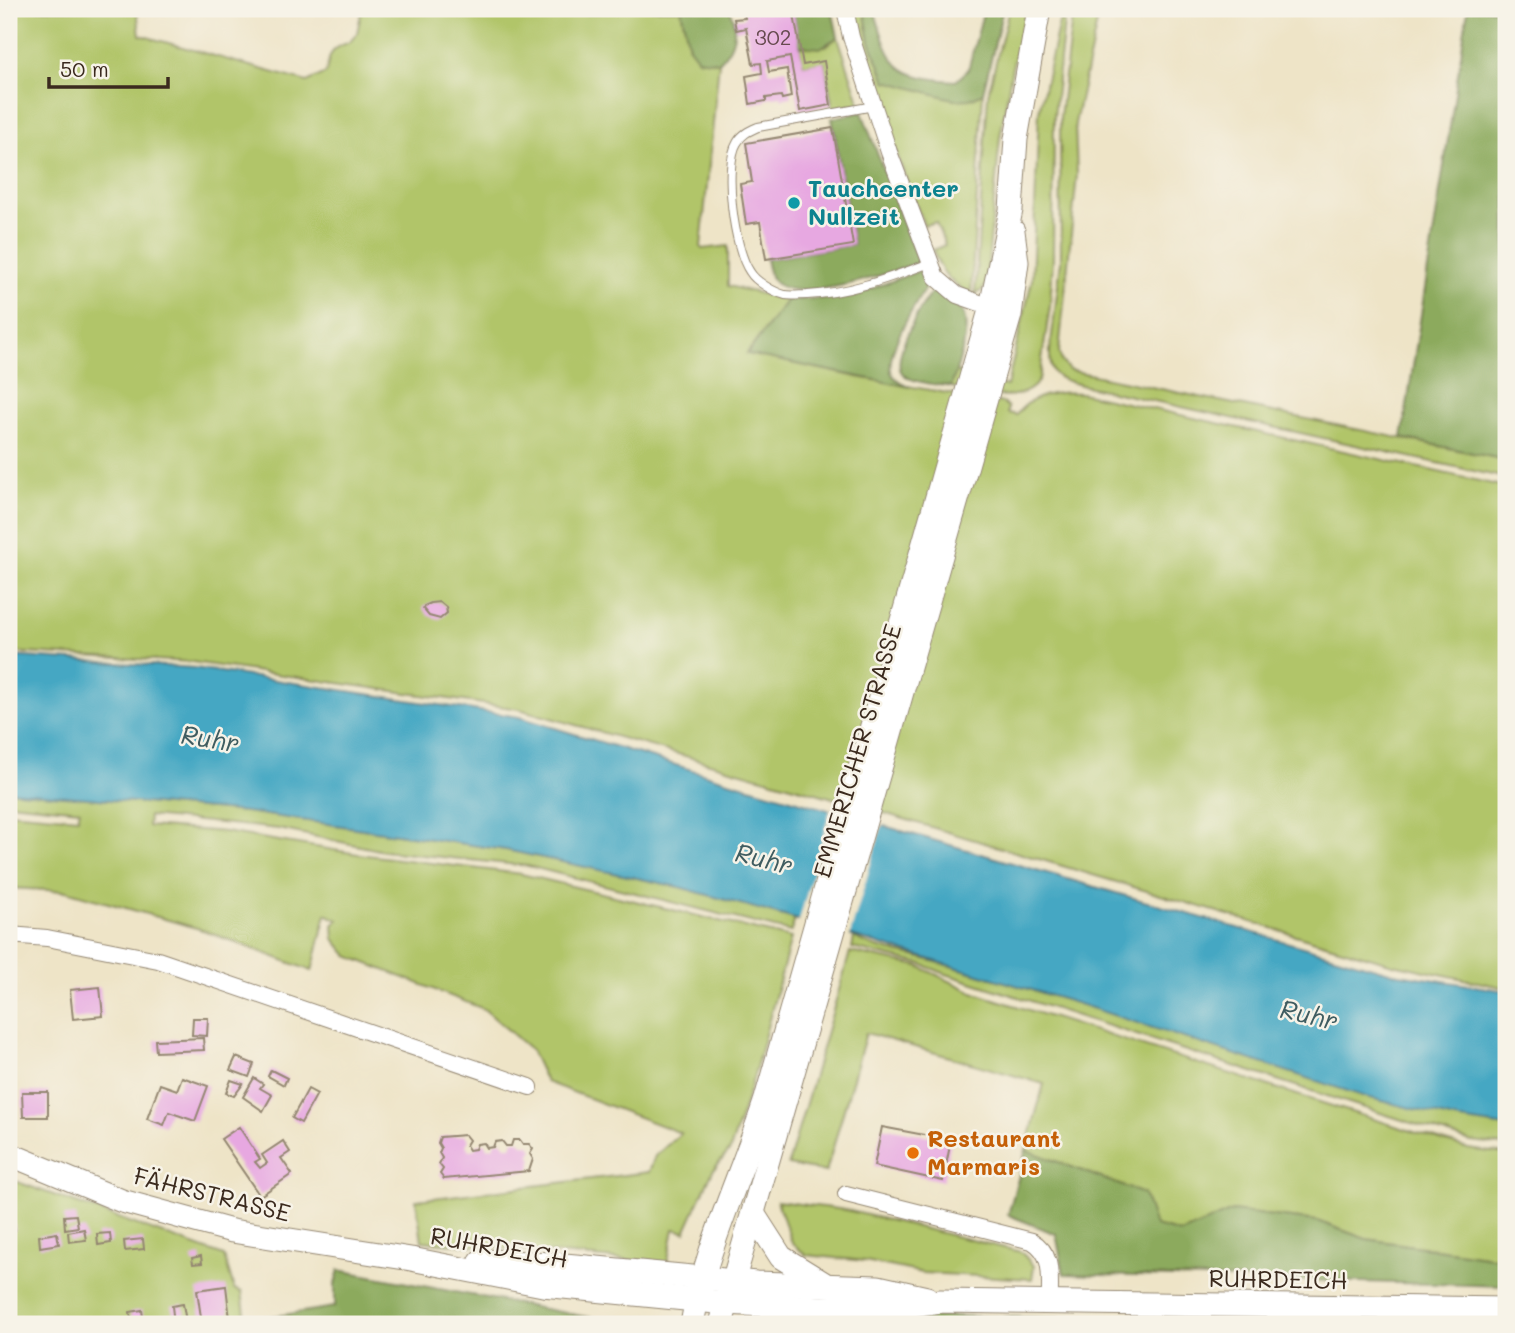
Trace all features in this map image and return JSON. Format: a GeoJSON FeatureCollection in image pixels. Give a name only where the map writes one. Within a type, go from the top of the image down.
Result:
{"type":"FeatureCollection","features":[{"type":"Feature","properties":{"kind":"main road","name":"EMMERICHER STRASSE"},"geometry":{"type":"LineString","coordinates":[[726,1303],[754,1216],[775,1102],[981,379],[991,307],[1011,210],[1016,139],[1039,9]]}},
{"type":"Feature","properties":{"kind":"main road","name":"EMMERICHER STRASSE"},"geometry":{"type":"LineString","coordinates":[[981,379],[1010,315],[1017,262],[1011,210]]}},
{"type":"Feature","properties":{"kind":"main road","name":"EMMERICHER STRASSE"},"geometry":{"type":"LineString","coordinates":[[692,1324],[699,1289],[749,1151],[775,1102]]}},
{"type":"Feature","properties":{"kind":"main road","name":"FÄHRSTRASSE"},"geometry":{"type":"LineString","coordinates":[[9,1154],[122,1201],[232,1231],[411,1259]]}},
{"type":"Feature","properties":{"kind":"main road"},"geometry":{"type":"LineString","coordinates":[[754,1216],[781,1257],[826,1284]]}},
{"type":"Feature","properties":{"kind":"main road","name":"RUHRDEICH"},"geometry":{"type":"LineString","coordinates":[[411,1259],[543,1285],[699,1289],[726,1303],[822,1308],[896,1307],[940,1301],[1506,1309]]}},
{"type":"Feature","properties":{"kind":"main road","name":"RUHRDEICH"},"geometry":{"type":"LineString","coordinates":[[726,1303],[826,1284],[878,1287],[940,1301]]}},
{"type":"Feature","properties":{"kind":"street"},"geometry":{"type":"LineString","coordinates":[[845,9],[851,37],[874,106],[936,277],[957,295],[991,307]]}},
{"type":"Feature","properties":{"kind":"street"},"geometry":{"type":"LineString","coordinates":[[9,935],[47,937],[158,960],[530,1087]]}},
{"type":"Feature","properties":{"kind":"street"},"geometry":{"type":"LineString","coordinates":[[846,1194],[1032,1241],[1048,1255],[1050,1303]]}},
{"type":"Feature","properties":{"kind":"lane"},"geometry":{"type":"LineString","coordinates":[[874,106],[758,127],[744,134],[735,144],[730,172],[737,242],[750,273],[775,291],[788,296],[827,294],[866,286],[930,263]]}},
{"type":"Feature","properties":{"kind":"green space"},"geometry":{"type":"Polygon","coordinates":[[[9,9],[137,9],[140,35],[307,82],[326,73],[332,53],[350,42],[357,33],[362,9],[583,9],[587,14],[621,9],[681,9],[689,47],[699,59],[719,62],[701,247],[728,246],[728,286],[787,300],[747,353],[857,377],[1003,403],[1008,407],[1008,413],[1016,415],[1029,402],[1045,395],[1081,393],[1506,487],[1506,988],[1393,964],[816,793],[519,709],[192,662],[9,652],[9,9]]]}},
{"type":"Feature","properties":{"kind":"green space"},"geometry":{"type":"Polygon","coordinates":[[[681,9],[730,9],[734,37],[729,50],[719,62],[698,59],[689,47],[681,9]]]}},
{"type":"Feature","properties":{"kind":"green space"},"geometry":{"type":"Polygon","coordinates":[[[793,9],[832,9],[838,37],[820,48],[799,46],[793,9]]]}},
{"type":"Feature","properties":{"kind":"green space"},"geometry":{"type":"Polygon","coordinates":[[[851,9],[864,9],[870,42],[886,81],[970,99],[983,93],[971,294],[952,282],[936,258],[933,250],[945,245],[936,222],[924,225],[893,145],[851,9]]]}},
{"type":"Feature","properties":{"kind":"green space"},"geometry":{"type":"Polygon","coordinates":[[[864,9],[874,9],[885,44],[898,65],[919,76],[956,81],[968,70],[984,9],[1003,9],[983,93],[970,99],[956,100],[886,81],[870,42],[864,9]]]}},
{"type":"Feature","properties":{"kind":"green space"},"geometry":{"type":"Polygon","coordinates":[[[1009,9],[1027,9],[1012,68],[1000,138],[986,284],[983,290],[975,294],[988,94],[1009,9]]]}},
{"type":"Feature","properties":{"kind":"green space"},"geometry":{"type":"Polygon","coordinates":[[[1073,9],[1100,9],[1075,123],[1077,175],[1059,352],[1062,362],[1069,370],[1506,460],[1506,478],[1081,385],[1056,376],[1051,367],[1050,351],[1061,261],[1060,117],[1073,9]]]}},
{"type":"Feature","properties":{"kind":"green space"},"geometry":{"type":"Polygon","coordinates":[[[1468,9],[1506,9],[1506,460],[1402,438],[1468,9]]]}},
{"type":"Feature","properties":{"kind":"green space"},"geometry":{"type":"Polygon","coordinates":[[[1060,18],[1064,22],[1054,117],[1053,260],[1050,306],[1039,380],[1031,389],[1011,396],[951,387],[955,371],[1007,386],[1032,280],[1039,112],[1060,18]]]}},
{"type":"Feature","properties":{"kind":"green space"},"geometry":{"type":"Polygon","coordinates":[[[838,37],[860,104],[833,108],[824,62],[803,65],[799,46],[826,46],[838,37]]]}},
{"type":"Feature","properties":{"kind":"green space"},"geometry":{"type":"Polygon","coordinates":[[[862,112],[918,263],[868,279],[826,288],[790,289],[777,284],[771,276],[766,259],[853,245],[832,118],[862,112]]]}},
{"type":"Feature","properties":{"kind":"green space"},"geometry":{"type":"Polygon","coordinates":[[[921,270],[928,283],[902,328],[892,354],[892,374],[910,387],[747,354],[787,300],[827,298],[868,290],[921,270]]]}},
{"type":"Feature","properties":{"kind":"green space"},"geometry":{"type":"Polygon","coordinates":[[[933,291],[958,307],[965,317],[963,348],[951,387],[913,380],[903,374],[900,367],[903,345],[922,306],[933,291]]]}},
{"type":"Feature","properties":{"kind":"green space"},"geometry":{"type":"Polygon","coordinates":[[[9,791],[246,812],[506,850],[679,887],[795,919],[791,932],[528,866],[384,851],[279,829],[149,816],[148,826],[225,832],[358,854],[521,874],[791,938],[753,1079],[730,1150],[713,1170],[685,1232],[674,1229],[667,1264],[422,1241],[416,1200],[649,1172],[655,1156],[681,1133],[546,1082],[531,1050],[484,1009],[348,956],[334,939],[333,925],[338,920],[326,914],[312,971],[200,929],[66,891],[9,888],[9,812],[78,818],[80,810],[9,803],[9,791]]]}},
{"type":"Feature","properties":{"kind":"green space"},"geometry":{"type":"Polygon","coordinates":[[[854,937],[879,948],[962,969],[1127,1018],[1341,1088],[1451,1117],[1506,1127],[1506,1146],[1471,1142],[921,964],[852,948],[854,937]]]}},
{"type":"Feature","properties":{"kind":"green space"},"geometry":{"type":"Polygon","coordinates":[[[850,952],[918,966],[975,993],[1468,1149],[1506,1154],[1506,1259],[1366,1239],[1317,1221],[1232,1211],[1181,1233],[1154,1226],[1144,1194],[1026,1150],[1044,1084],[866,1033],[826,1172],[788,1165],[850,952]]]}},
{"type":"Feature","properties":{"kind":"green space"},"geometry":{"type":"Polygon","coordinates":[[[1026,1150],[1144,1194],[1155,1226],[1181,1233],[1232,1211],[1317,1221],[1366,1239],[1506,1259],[1506,1286],[1064,1274],[1056,1234],[1008,1215],[1026,1150]]]}},
{"type":"Feature","properties":{"kind":"green space"},"geometry":{"type":"Polygon","coordinates":[[[9,1179],[224,1256],[234,1289],[242,1292],[246,1321],[223,1324],[9,1324],[9,1179]]]}},
{"type":"Feature","properties":{"kind":"green space"},"geometry":{"type":"Polygon","coordinates":[[[777,1201],[846,1210],[1021,1252],[1034,1266],[1032,1279],[923,1273],[865,1261],[806,1255],[792,1243],[777,1201]]]}},
{"type":"Feature","properties":{"kind":"green space"},"geometry":{"type":"Polygon","coordinates":[[[339,1270],[603,1320],[603,1324],[223,1324],[335,1307],[335,1284],[339,1270]]]}},
{"type":"Feature","properties":{"kind":"green space"},"geometry":{"type":"Polygon","coordinates":[[[949,1316],[1351,1324],[778,1324],[779,1321],[949,1316]]]}},
{"type":"Feature","properties":{"kind":"water","name":"Ruhr"},"geometry":{"type":"Polygon","coordinates":[[[9,656],[195,668],[519,717],[718,778],[1393,973],[1506,991],[1506,1127],[1454,1119],[1366,1097],[1079,1004],[679,887],[506,850],[246,812],[9,791],[9,656]]]}},
{"type":"Feature","properties":{"kind":"pier"},"geometry":{"type":"Polygon","coordinates":[[[831,807],[883,822],[849,939],[798,924],[831,807]]]}},
{"type":"Feature","properties":{"kind":"building"},"geometry":{"type":"Polygon","coordinates":[[[743,9],[793,9],[803,65],[824,61],[831,105],[800,111],[790,57],[767,61],[769,72],[787,69],[791,97],[766,98],[766,101],[750,104],[746,76],[762,73],[761,63],[753,64],[746,28],[736,30],[734,19],[745,18],[743,9]]]}},
{"type":"Feature","properties":{"kind":"building","name":"Tauchcenter Nullzeit"},"geometry":{"type":"Polygon","coordinates":[[[833,128],[853,245],[766,259],[760,222],[746,224],[740,184],[752,182],[746,143],[833,128]]]}},
{"type":"Feature","properties":{"kind":"building"},"geometry":{"type":"Polygon","coordinates":[[[440,602],[446,607],[447,613],[440,619],[429,616],[423,609],[431,603],[440,602]]]}},
{"type":"Feature","properties":{"kind":"building"},"geometry":{"type":"Polygon","coordinates":[[[100,987],[103,1016],[73,1019],[70,990],[100,987]]]}},
{"type":"Feature","properties":{"kind":"building"},"geometry":{"type":"Polygon","coordinates":[[[193,1018],[208,1018],[207,1036],[192,1035],[193,1018]]]}},
{"type":"Feature","properties":{"kind":"building"},"geometry":{"type":"Polygon","coordinates":[[[203,1038],[204,1050],[156,1052],[155,1040],[203,1038]]]}},
{"type":"Feature","properties":{"kind":"building"},"geometry":{"type":"Polygon","coordinates":[[[236,1057],[254,1064],[249,1077],[230,1070],[236,1057]]]}},
{"type":"Feature","properties":{"kind":"building"},"geometry":{"type":"Polygon","coordinates":[[[271,1070],[287,1078],[284,1085],[268,1076],[271,1070]]]}},
{"type":"Feature","properties":{"kind":"building"},"geometry":{"type":"Polygon","coordinates":[[[182,1077],[208,1086],[195,1121],[169,1112],[164,1125],[147,1119],[160,1084],[177,1090],[182,1077]]]}},
{"type":"Feature","properties":{"kind":"building"},"geometry":{"type":"Polygon","coordinates":[[[254,1078],[263,1084],[260,1088],[272,1095],[263,1111],[243,1097],[254,1078]]]}},
{"type":"Feature","properties":{"kind":"building"},"geometry":{"type":"Polygon","coordinates":[[[231,1080],[243,1084],[234,1096],[226,1093],[231,1080]]]}},
{"type":"Feature","properties":{"kind":"building"},"geometry":{"type":"Polygon","coordinates":[[[308,1089],[317,1094],[301,1123],[292,1118],[308,1089]]]}},
{"type":"Feature","properties":{"kind":"building"},"geometry":{"type":"Polygon","coordinates":[[[22,1092],[48,1092],[48,1117],[23,1117],[22,1092]]]}},
{"type":"Feature","properties":{"kind":"building"},"geometry":{"type":"Polygon","coordinates":[[[239,1127],[260,1159],[255,1162],[260,1168],[267,1163],[262,1155],[283,1141],[290,1152],[281,1158],[292,1174],[260,1196],[221,1139],[239,1127]]]}},
{"type":"Feature","properties":{"kind":"building","name":"Restaurant Marmaris"},"geometry":{"type":"Polygon","coordinates":[[[882,1127],[951,1140],[943,1181],[874,1166],[882,1127]]]}},
{"type":"Feature","properties":{"kind":"building"},"geometry":{"type":"Polygon","coordinates":[[[465,1135],[469,1140],[466,1145],[469,1150],[475,1149],[477,1144],[484,1143],[487,1148],[502,1141],[506,1146],[511,1146],[513,1140],[529,1144],[533,1149],[530,1154],[533,1159],[529,1171],[444,1179],[440,1174],[443,1169],[439,1164],[442,1158],[438,1143],[440,1137],[465,1135]]]}},
{"type":"Feature","properties":{"kind":"building"},"geometry":{"type":"Polygon","coordinates":[[[76,1215],[78,1227],[65,1229],[64,1216],[76,1215]]]}},
{"type":"Feature","properties":{"kind":"building"},"geometry":{"type":"Polygon","coordinates":[[[13,1219],[15,1230],[9,1232],[9,1220],[13,1219]]]}},
{"type":"Feature","properties":{"kind":"building"},"geometry":{"type":"Polygon","coordinates":[[[84,1229],[86,1240],[69,1242],[68,1232],[84,1229]]]}},
{"type":"Feature","properties":{"kind":"building"},"geometry":{"type":"Polygon","coordinates":[[[57,1233],[59,1244],[40,1247],[39,1236],[57,1233]]]}},
{"type":"Feature","properties":{"kind":"building"},"geometry":{"type":"Polygon","coordinates":[[[110,1233],[111,1243],[98,1245],[97,1234],[110,1233]]]}},
{"type":"Feature","properties":{"kind":"building"},"geometry":{"type":"Polygon","coordinates":[[[143,1239],[144,1249],[125,1251],[124,1241],[143,1239]]]}},
{"type":"Feature","properties":{"kind":"building"},"geometry":{"type":"Polygon","coordinates":[[[201,1256],[202,1263],[193,1264],[192,1258],[201,1256]]]}},
{"type":"Feature","properties":{"kind":"building"},"geometry":{"type":"Polygon","coordinates":[[[226,1286],[230,1319],[202,1324],[197,1290],[226,1286]]]}},
{"type":"Feature","properties":{"kind":"building"},"geometry":{"type":"Polygon","coordinates":[[[183,1304],[186,1322],[174,1324],[172,1306],[183,1304]]]}},
{"type":"Feature","properties":{"kind":"building"},"geometry":{"type":"Polygon","coordinates":[[[142,1310],[144,1324],[132,1324],[130,1312],[142,1310]]]}},
{"type":"Feature","properties":{"kind":"place","name":"Tauchcenter Nullzeit"},"geometry":{"type":"Point","coordinates":[794,203]}},
{"type":"Feature","properties":{"kind":"place","name":"Restaurant Marmaris"},"geometry":{"type":"Point","coordinates":[913,1153]}}]}
